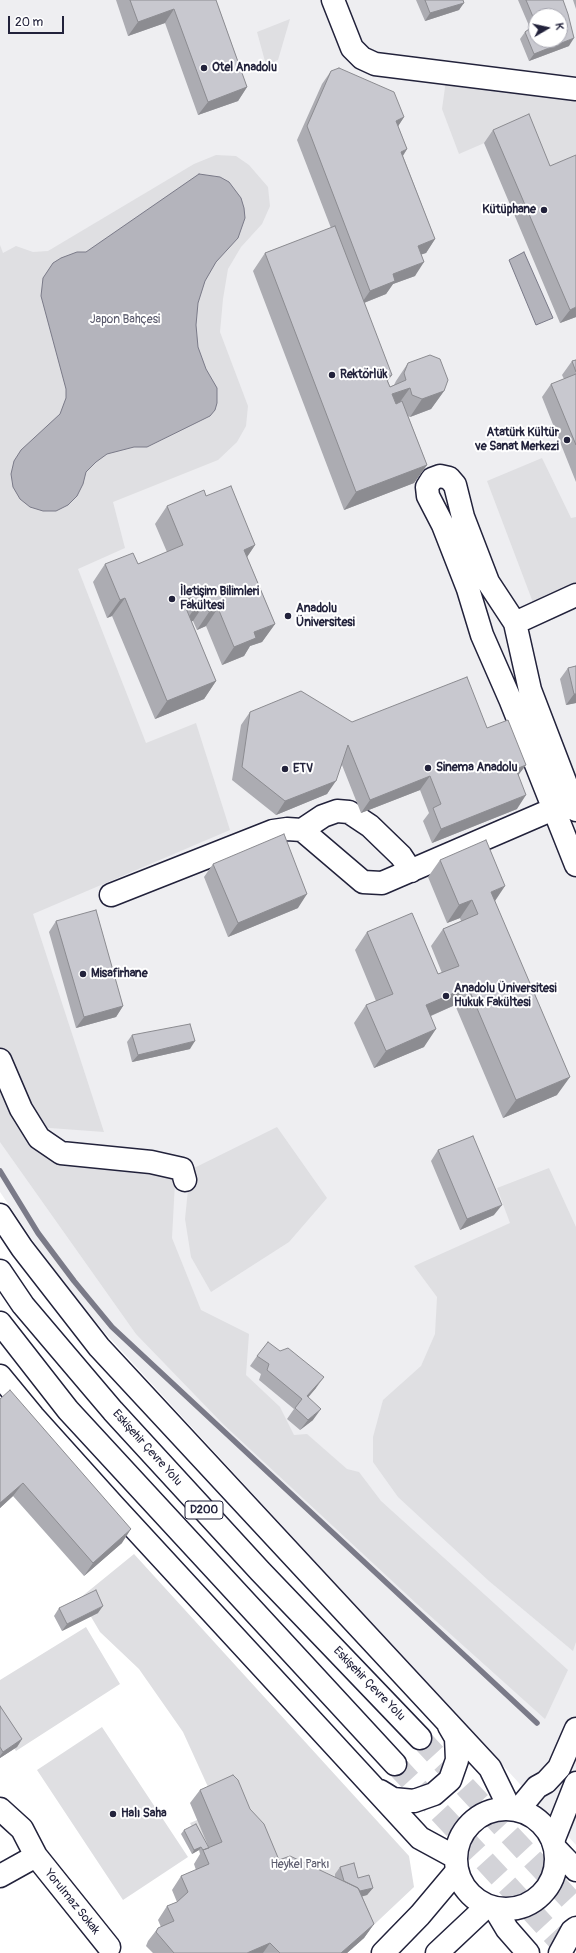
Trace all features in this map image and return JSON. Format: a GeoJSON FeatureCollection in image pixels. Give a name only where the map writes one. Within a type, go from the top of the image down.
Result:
{"type":"FeatureCollection","features":[{"type":"Feature","properties":{"kind":"main road"},"geometry":{"type":"LineString","coordinates":[[332,0],[352,48],[362,58],[374,64],[576,89]]}},
{"type":"Feature","properties":{"kind":"main road"},"geometry":{"type":"LineString","coordinates":[[567,806],[510,699],[489,650],[468,589],[443,525],[428,496],[427,487],[432,479],[440,476],[449,478],[454,485],[462,517],[488,582],[513,622],[530,690],[567,806],[576,864]]}},
{"type":"Feature","properties":{"kind":"main road"},"geometry":{"type":"LineString","coordinates":[[489,650],[513,622],[576,595]]}},
{"type":"Feature","properties":{"kind":"main road"},"geometry":{"type":"LineString","coordinates":[[477,618],[513,622]]}},
{"type":"Feature","properties":{"kind":"main road"},"geometry":{"type":"LineString","coordinates":[[111,895],[272,831],[287,829],[302,830],[363,882],[382,883],[567,806]]}},
{"type":"Feature","properties":{"kind":"main road"},"geometry":{"type":"LineString","coordinates":[[302,830],[323,816],[337,811],[350,812],[370,826],[401,856],[411,871]]}},
{"type":"Feature","properties":{"kind":"main road"},"geometry":{"type":"LineString","coordinates":[[0,1060],[21,1109],[39,1138],[62,1153],[151,1162],[182,1169],[185,1180]]}},
{"type":"Feature","properties":{"kind":"main road"},"geometry":{"type":"LineString","coordinates":[[0,1215],[22,1248],[99,1347],[490,1768],[514,1809]]}},
{"type":"Feature","properties":{"kind":"main road","name":"Eskişehir Çevre Yolu"},"geometry":{"type":"LineString","coordinates":[[0,1271],[23,1305],[113,1411],[260,1571],[420,1738]]}},
{"type":"Feature","properties":{"kind":"main road","name":"D200"},"geometry":{"type":"LineString","coordinates":[[0,1323],[68,1410],[395,1764]]}},
{"type":"Feature","properties":{"kind":"main road"},"geometry":{"type":"LineString","coordinates":[[0,1376],[114,1506],[420,1838],[456,1864]]}},
{"type":"Feature","properties":{"kind":"main road"},"geometry":{"type":"LineString","coordinates":[[375,1788],[393,1799],[414,1801],[434,1794],[450,1780],[457,1760],[456,1738],[446,1720]]}},
{"type":"Feature","properties":{"kind":"main road"},"geometry":{"type":"LineString","coordinates":[[514,1809],[537,1787],[550,1778],[559,1768],[576,1729]]}},
{"type":"Feature","properties":{"kind":"main road"},"geometry":{"type":"LineString","coordinates":[[576,1783],[554,1844],[556,1863],[553,1877],[546,1890],[536,1900],[523,1907],[509,1910],[491,1907],[473,1898],[463,1886],[456,1864],[458,1841],[467,1827],[475,1820],[494,1810],[514,1809],[539,1821],[547,1830],[554,1844],[576,1870]]}},
{"type":"Feature","properties":{"kind":"main road","name":"Yorulmaz Sokak"},"geometry":{"type":"LineString","coordinates":[[0,1809],[22,1829],[36,1856],[108,1951]]}},
{"type":"Feature","properties":{"kind":"main road"},"geometry":{"type":"LineString","coordinates":[[0,1876],[36,1856]]}},
{"type":"Feature","properties":{"kind":"main road"},"geometry":{"type":"LineString","coordinates":[[383,1953],[420,1915],[456,1864]]}},
{"type":"Feature","properties":{"kind":"main road"},"geometry":{"type":"LineString","coordinates":[[437,1953],[491,1907]]}},
{"type":"Feature","properties":{"kind":"main road"},"geometry":{"type":"LineString","coordinates":[[491,1907],[507,1929],[528,1953]]}},
{"type":"Feature","properties":{"kind":"main road"},"geometry":{"type":"LineString","coordinates":[[560,1953],[572,1932],[576,1928]]}},
{"type":"Feature","properties":{"kind":"shaded area","name":"Anadolu Üniversitesi"},"geometry":{"type":"Polygon","coordinates":[[[0,0],[576,0],[576,1845],[105,1333],[66,1286],[0,1192],[0,0]]]}},
{"type":"Feature","properties":{"kind":"shaded area"},"geometry":{"type":"Polygon","coordinates":[[[199,174],[220,177],[229,182],[241,198],[245,218],[238,238],[216,262],[205,281],[198,303],[196,325],[198,347],[206,369],[217,388],[217,403],[215,410],[210,416],[147,447],[134,447],[107,454],[86,472],[83,484],[77,496],[68,505],[56,511],[43,511],[30,507],[20,499],[13,487],[11,474],[14,461],[21,450],[60,414],[66,398],[66,389],[41,296],[43,278],[53,263],[61,258],[77,252],[86,252],[199,174]]]}},
{"type":"Feature","properties":{"kind":"shaded area"},"geometry":{"type":"Polygon","coordinates":[[[524,252],[553,318],[536,325],[509,260],[524,252]]]}},
{"type":"Feature","properties":{"kind":"green space"},"geometry":{"type":"Polygon","coordinates":[[[290,19],[278,60],[266,65],[257,32],[290,19]]]}},
{"type":"Feature","properties":{"kind":"green space"},"geometry":{"type":"Polygon","coordinates":[[[447,73],[576,89],[576,164],[541,179],[519,128],[459,154],[442,109],[447,73]]]}},
{"type":"Feature","properties":{"kind":"green space","name":"Japon Bahçesi"},"geometry":{"type":"Polygon","coordinates":[[[216,155],[236,156],[249,165],[268,187],[270,206],[262,224],[241,247],[228,269],[223,299],[220,332],[248,406],[246,426],[237,442],[218,460],[113,502],[125,548],[78,569],[146,743],[196,723],[230,830],[33,914],[104,1132],[23,1126],[37,1144],[172,1174],[175,1182],[172,1238],[201,1310],[249,1334],[246,1375],[280,1407],[294,1435],[307,1434],[347,1469],[359,1472],[381,1501],[568,1670],[545,1719],[417,1604],[223,1424],[136,1334],[0,1142],[0,245],[3,253],[16,246],[33,252],[48,251],[194,164],[216,155]]]}},
{"type":"Feature","properties":{"kind":"green space"},"geometry":{"type":"Polygon","coordinates":[[[542,458],[571,518],[576,517],[576,595],[537,613],[487,481],[542,458]]]}},
{"type":"Feature","properties":{"kind":"green space"},"geometry":{"type":"Polygon","coordinates":[[[277,1127],[327,1198],[289,1242],[211,1292],[191,1257],[185,1219],[190,1170],[277,1127]]]}},
{"type":"Feature","properties":{"kind":"green space"},"geometry":{"type":"Polygon","coordinates":[[[549,1168],[576,1227],[576,1642],[573,1651],[489,1581],[398,1497],[373,1462],[373,1437],[383,1400],[421,1366],[435,1334],[437,1297],[414,1266],[510,1223],[497,1188],[549,1168]]]}},
{"type":"Feature","properties":{"kind":"green space","name":"Heykel Parkı"},"geometry":{"type":"Polygon","coordinates":[[[134,1554],[409,1856],[414,1887],[344,1953],[212,1868],[190,1823],[219,1811],[183,1732],[139,1669],[100,1632],[80,1598],[134,1554]]]}},
{"type":"Feature","properties":{"kind":"green space"},"geometry":{"type":"Polygon","coordinates":[[[86,1627],[120,1684],[16,1751],[0,1727],[0,1680],[86,1627]]]}},
{"type":"Feature","properties":{"kind":"green space","name":"Halı Saha"},"geometry":{"type":"Polygon","coordinates":[[[102,1727],[188,1857],[123,1900],[37,1770],[102,1727]]]}},
{"type":"Feature","properties":{"kind":"building"},"geometry":{"type":"Polygon","coordinates":[[[130,0],[216,0],[247,87],[208,102],[174,9],[138,22],[130,0]]]}},
{"type":"Feature","properties":{"kind":"building"},"geometry":{"type":"Polygon","coordinates":[[[425,0],[463,0],[464,3],[430,13],[425,0]]]}},
{"type":"Feature","properties":{"kind":"building"},"geometry":{"type":"Polygon","coordinates":[[[526,0],[563,0],[566,8],[529,8],[526,0]]]}},
{"type":"Feature","properties":{"kind":"building"},"geometry":{"type":"Polygon","coordinates":[[[568,14],[574,38],[568,40],[568,14]]]}},
{"type":"Feature","properties":{"kind":"building"},"geometry":{"type":"Polygon","coordinates":[[[528,30],[528,39],[525,32],[528,30]]]}},
{"type":"Feature","properties":{"kind":"building"},"geometry":{"type":"Polygon","coordinates":[[[532,48],[549,48],[534,54],[532,48]]]}},
{"type":"Feature","properties":{"kind":"building"},"geometry":{"type":"Polygon","coordinates":[[[339,68],[394,92],[404,117],[396,121],[407,149],[401,152],[435,239],[418,246],[424,262],[393,274],[395,281],[370,291],[307,126],[331,71],[339,68]]]}},
{"type":"Feature","properties":{"kind":"building","name":"Kütüphane"},"geometry":{"type":"Polygon","coordinates":[[[529,114],[550,166],[576,155],[576,307],[570,310],[493,130],[529,114]]]}},
{"type":"Feature","properties":{"kind":"building","name":"Rektörlük"},"geometry":{"type":"Polygon","coordinates":[[[335,226],[392,375],[386,378],[390,387],[406,380],[404,373],[408,363],[430,355],[440,359],[448,380],[444,391],[422,399],[412,395],[410,388],[392,394],[396,404],[402,401],[427,465],[356,492],[265,253],[335,226]]]}},
{"type":"Feature","properties":{"kind":"building"},"geometry":{"type":"Polygon","coordinates":[[[576,360],[576,372],[572,361],[576,360]]]}},
{"type":"Feature","properties":{"kind":"building"},"geometry":{"type":"Polygon","coordinates":[[[576,374],[576,445],[551,384],[576,374]]]}},
{"type":"Feature","properties":{"kind":"building","name":"İletişim Bilimleri Fakültesi"},"geometry":{"type":"Polygon","coordinates":[[[231,486],[255,545],[244,550],[275,624],[254,632],[256,638],[234,647],[218,608],[209,612],[205,603],[196,606],[192,597],[183,601],[216,681],[167,701],[125,598],[120,600],[105,564],[133,553],[138,564],[183,545],[167,506],[204,490],[206,496],[231,486]]]}},
{"type":"Feature","properties":{"kind":"building"},"geometry":{"type":"Polygon","coordinates":[[[576,666],[576,694],[574,694],[568,668],[576,666]]]}},
{"type":"Feature","properties":{"kind":"building"},"geometry":{"type":"Polygon","coordinates":[[[467,677],[487,728],[508,720],[526,765],[516,769],[526,795],[441,829],[433,808],[441,804],[430,776],[370,800],[348,745],[336,781],[285,801],[242,767],[250,712],[301,691],[352,722],[467,677]]]}},
{"type":"Feature","properties":{"kind":"building"},"geometry":{"type":"Polygon","coordinates":[[[284,834],[307,894],[238,923],[213,864],[284,834]]]}},
{"type":"Feature","properties":{"kind":"building"},"geometry":{"type":"Polygon","coordinates":[[[486,840],[505,886],[491,892],[570,1077],[516,1100],[468,987],[426,1005],[436,1029],[386,1051],[366,1005],[393,994],[367,932],[412,913],[438,974],[459,966],[443,929],[478,914],[472,900],[459,905],[440,860],[486,840]]]}},
{"type":"Feature","properties":{"kind":"building","name":"Misafirhane"},"geometry":{"type":"Polygon","coordinates":[[[96,910],[123,1006],[84,1017],[56,921],[96,910]]]}},
{"type":"Feature","properties":{"kind":"building"},"geometry":{"type":"Polygon","coordinates":[[[190,1024],[195,1041],[138,1055],[132,1035],[190,1024]]]}},
{"type":"Feature","properties":{"kind":"building"},"geometry":{"type":"Polygon","coordinates":[[[473,1136],[502,1205],[467,1219],[438,1150],[473,1136]]]}},
{"type":"Feature","properties":{"kind":"building"},"geometry":{"type":"Polygon","coordinates":[[[268,1342],[280,1351],[288,1348],[324,1377],[307,1396],[321,1409],[308,1420],[295,1408],[302,1399],[267,1370],[269,1364],[257,1356],[268,1342]]]}},
{"type":"Feature","properties":{"kind":"building"},"geometry":{"type":"Polygon","coordinates":[[[10,1390],[131,1529],[93,1563],[23,1483],[0,1503],[0,1399],[10,1390]]]}},
{"type":"Feature","properties":{"kind":"building"},"geometry":{"type":"Polygon","coordinates":[[[96,1590],[103,1606],[67,1624],[59,1608],[96,1590]]]}},
{"type":"Feature","properties":{"kind":"building"},"geometry":{"type":"Polygon","coordinates":[[[0,1706],[22,1739],[3,1752],[0,1747],[0,1706]]]}},
{"type":"Feature","properties":{"kind":"building"},"geometry":{"type":"Polygon","coordinates":[[[233,1775],[238,1780],[250,1809],[264,1824],[279,1860],[290,1856],[358,1888],[374,1924],[341,1953],[280,1953],[270,1943],[247,1953],[174,1953],[156,1932],[158,1928],[174,1921],[167,1906],[177,1902],[188,1892],[181,1876],[209,1864],[203,1850],[222,1842],[200,1790],[233,1775]]]}},
{"type":"Feature","properties":{"kind":"building"},"geometry":{"type":"Polygon","coordinates":[[[196,1824],[209,1848],[203,1850],[201,1847],[194,1850],[184,1830],[196,1824]]]}},
{"type":"Feature","properties":{"kind":"building"},"geometry":{"type":"Polygon","coordinates":[[[354,1863],[358,1878],[369,1875],[373,1888],[360,1891],[358,1888],[344,1881],[340,1867],[354,1863]]]}},
{"type":"Feature","properties":{"kind":"waterway"},"geometry":{"type":"LineString","coordinates":[[0,1171],[38,1233],[74,1281],[112,1327],[537,1723]]}},
{"type":"Feature","properties":{"kind":"tunnel"},"geometry":{"type":"LineString","coordinates":[[420,1738],[576,1906]]}},
{"type":"Feature","properties":{"kind":"tunnel"},"geometry":{"type":"LineString","coordinates":[[395,1764],[570,1953]]}},
{"type":"Feature","properties":{"kind":"place","name":"Otel Anadolu"},"geometry":{"type":"Point","coordinates":[204,68]}},
{"type":"Feature","properties":{"kind":"place","name":"Kütüphane"},"geometry":{"type":"Point","coordinates":[544,210]}},
{"type":"Feature","properties":{"kind":"place","name":"Rektörlük"},"geometry":{"type":"Point","coordinates":[332,375]}},
{"type":"Feature","properties":{"kind":"place","name":"Atatürk Kültür ve Sanat Merkezi"},"geometry":{"type":"Point","coordinates":[567,440]}},
{"type":"Feature","properties":{"kind":"place","name":"İletişim Bilimleri Fakültesi"},"geometry":{"type":"Point","coordinates":[172,599]}},
{"type":"Feature","properties":{"kind":"place","name":"Anadolu Üniversitesi"},"geometry":{"type":"Point","coordinates":[288,616]}},
{"type":"Feature","properties":{"kind":"place","name":"Sinema Anadolu"},"geometry":{"type":"Point","coordinates":[428,768]}},
{"type":"Feature","properties":{"kind":"place","name":"ETV"},"geometry":{"type":"Point","coordinates":[285,769]}},
{"type":"Feature","properties":{"kind":"place","name":"Misafirhane"},"geometry":{"type":"Point","coordinates":[83,974]}},
{"type":"Feature","properties":{"kind":"place","name":"Anadolu Üniversitesi Hukuk Fakültesi"},"geometry":{"type":"Point","coordinates":[446,996]}},
{"type":"Feature","properties":{"kind":"place","name":"Halı Saha"},"geometry":{"type":"Point","coordinates":[113,1814]}}]}
